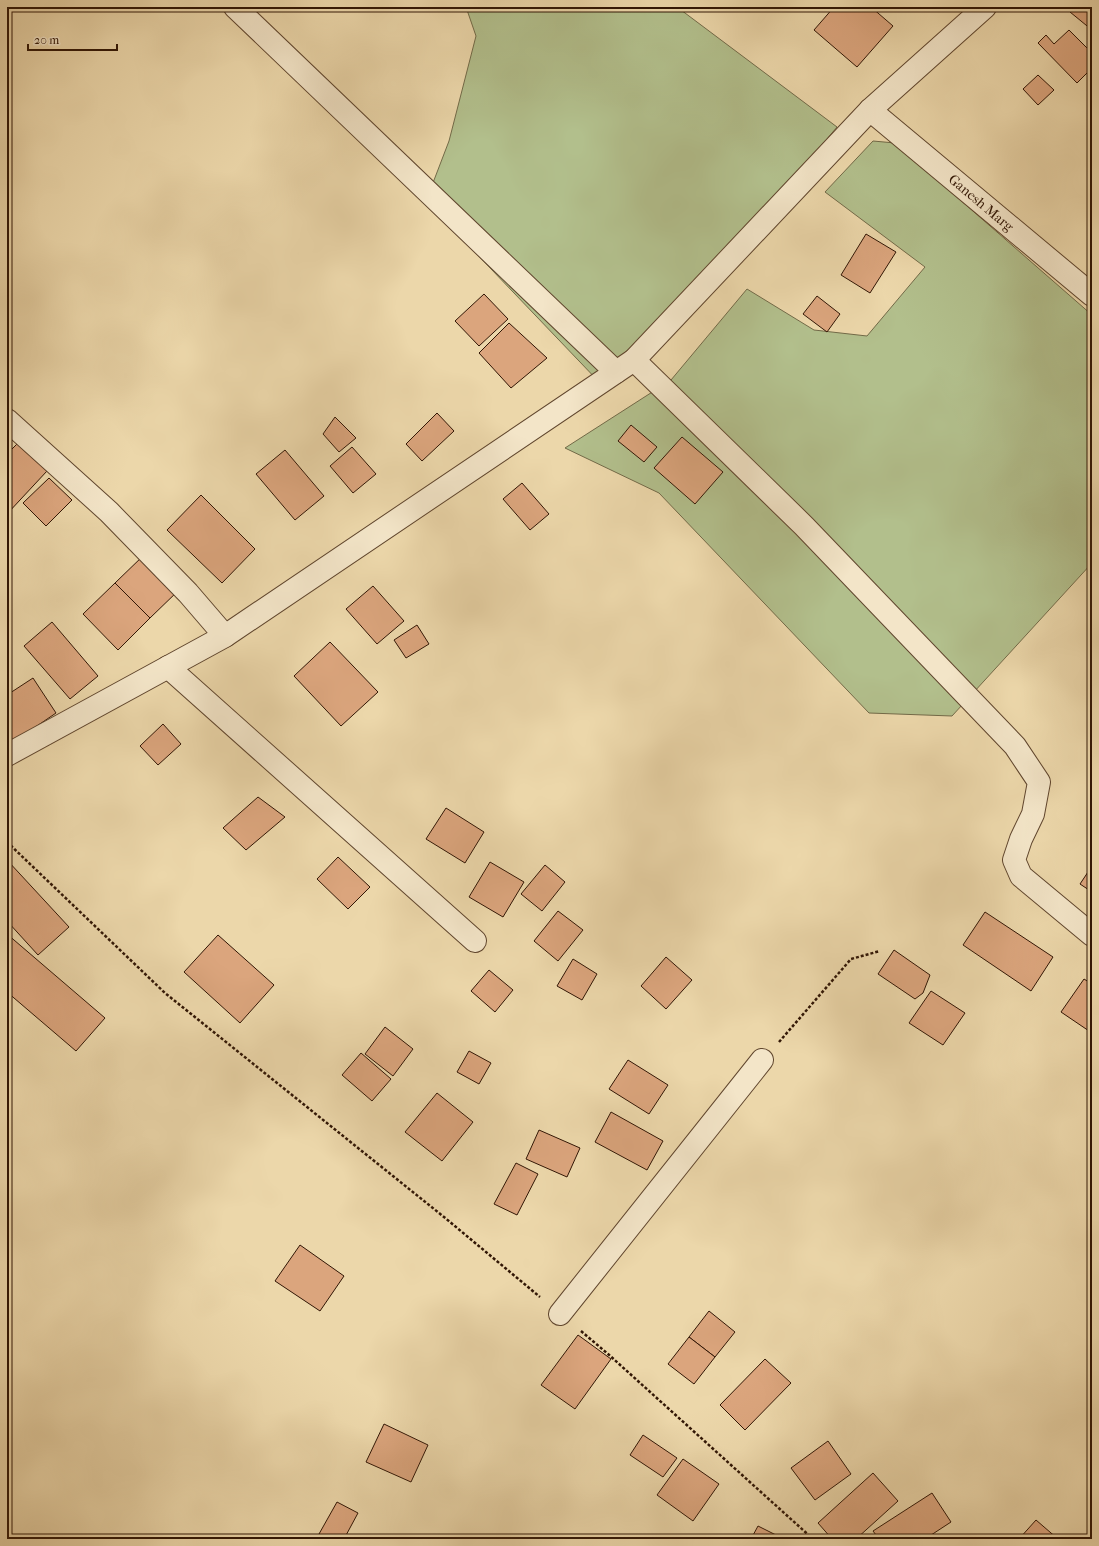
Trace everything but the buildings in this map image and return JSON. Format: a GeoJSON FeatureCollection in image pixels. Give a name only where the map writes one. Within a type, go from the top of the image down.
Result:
{"type":"FeatureCollection","features":[{"type":"Feature","properties":{"kind":"street"},"geometry":{"type":"LineString","coordinates":[[235,7],[616,372]]}},
{"type":"Feature","properties":{"kind":"street"},"geometry":{"type":"LineString","coordinates":[[7,755],[225,636],[634,360],[870,110],[985,7]]}},
{"type":"Feature","properties":{"kind":"street","name":"Ganesh Marg"},"geometry":{"type":"LineString","coordinates":[[870,110],[1092,295]]}},
{"type":"Feature","properties":{"kind":"street"},"geometry":{"type":"LineString","coordinates":[[634,360],[804,526],[1015,746],[1039,782],[1033,814],[1021,839],[1014,860],[1021,876],[1092,935]]}},
{"type":"Feature","properties":{"kind":"street"},"geometry":{"type":"LineString","coordinates":[[7,420],[109,512],[188,593],[225,636]]}},
{"type":"Feature","properties":{"kind":"street"},"geometry":{"type":"LineString","coordinates":[[168,667],[475,941]]}},
{"type":"Feature","properties":{"kind":"street"},"geometry":{"type":"LineString","coordinates":[[560,1314],[762,1060]]}},
{"type":"Feature","properties":{"kind":"path"},"geometry":{"type":"LineString","coordinates":[[7,842],[165,993],[444,1217],[608,1354],[813,1539]]}},
{"type":"Feature","properties":{"kind":"path"},"geometry":{"type":"LineString","coordinates":[[762,1060],[851,959],[880,952]]}},
{"type":"Feature","properties":{"kind":"green space"},"geometry":{"type":"Polygon","coordinates":[[[466,7],[677,7],[837,127],[648,354],[601,384],[426,201],[449,141],[476,36],[466,7]]]}},
{"type":"Feature","properties":{"kind":"green space"},"geometry":{"type":"Polygon","coordinates":[[[873,141],[895,143],[1092,315],[1092,563],[952,716],[869,713],[659,493],[565,448],[671,380],[747,289],[814,330],[867,336],[925,267],[825,192],[873,141]]]}}]}
